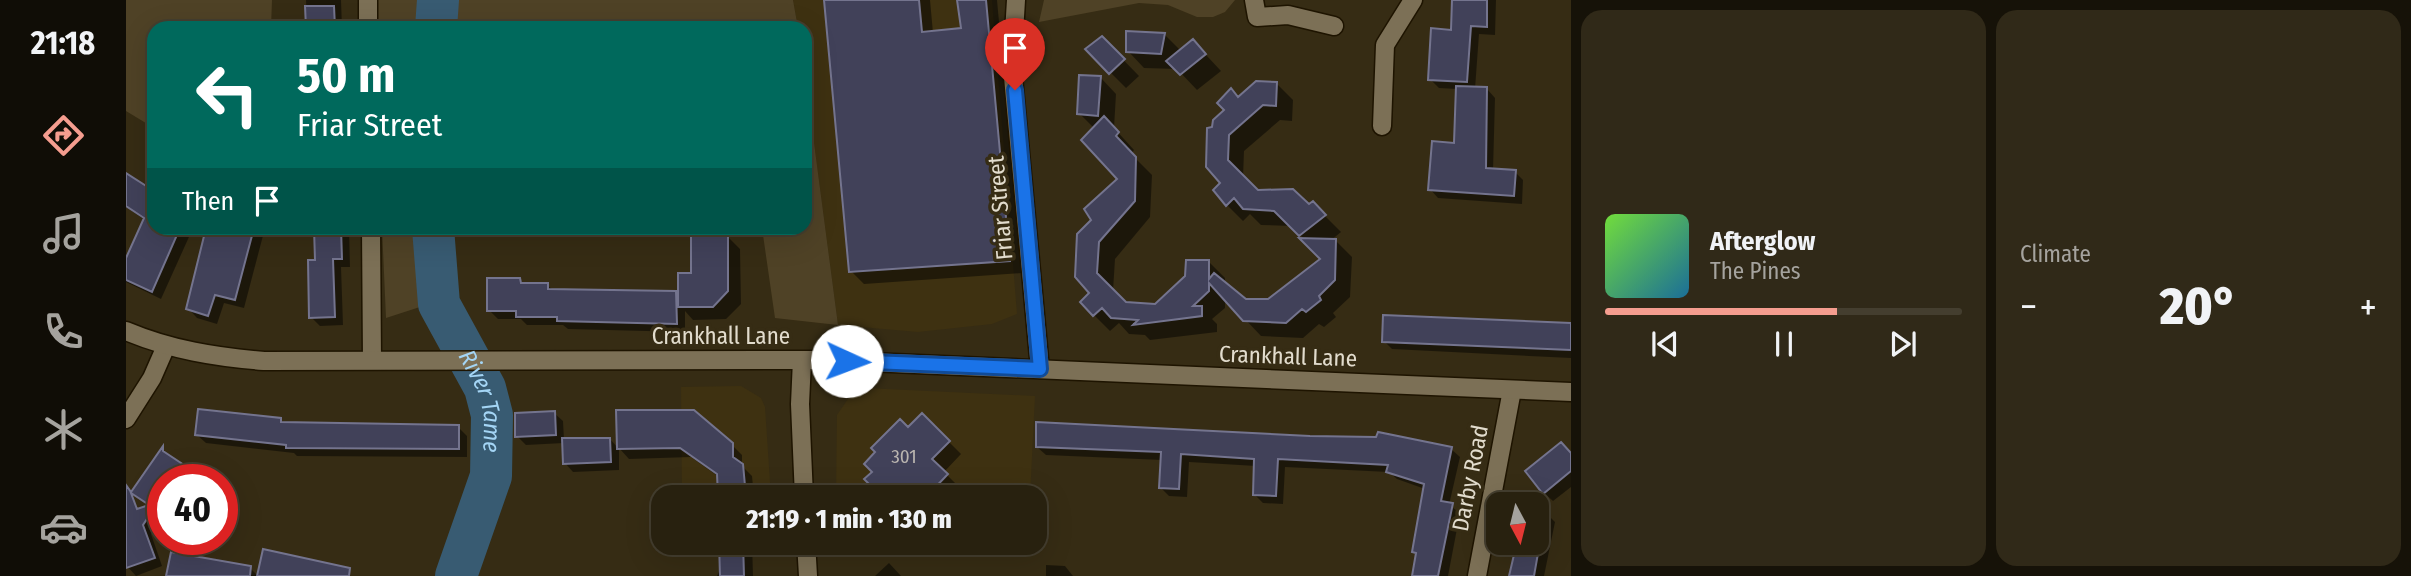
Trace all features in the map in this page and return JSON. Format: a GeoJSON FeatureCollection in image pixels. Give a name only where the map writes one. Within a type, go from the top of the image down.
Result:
{"type":"FeatureCollection","features":[{"type":"Feature","properties":{"kind":"street"},"geometry":{"type":"LineString","coordinates":[[368,0],[369,21]]}},
{"type":"Feature","properties":{"kind":"street","name":"Friar Street"},"geometry":{"type":"LineString","coordinates":[[1016,0],[1012,65],[1040,369]]}},
{"type":"Feature","properties":{"kind":"street"},"geometry":{"type":"LineString","coordinates":[[1254,0],[1256,17],[1288,15],[1334,26]]}},
{"type":"Feature","properties":{"kind":"street"},"geometry":{"type":"LineString","coordinates":[[1382,126],[1385,46],[1413,0]]}},
{"type":"Feature","properties":{"kind":"street"},"geometry":{"type":"LineString","coordinates":[[371,235],[372,360]]}},
{"type":"Feature","properties":{"kind":"street","name":"Crankhall Lane"},"geometry":{"type":"LineString","coordinates":[[126,331],[166,346],[217,357],[264,361],[802,360],[1571,391]]}},
{"type":"Feature","properties":{"kind":"street"},"geometry":{"type":"LineString","coordinates":[[126,419],[152,378],[166,346]]}},
{"type":"Feature","properties":{"kind":"street"},"geometry":{"type":"LineString","coordinates":[[802,360],[800,404],[803,485]]}},
{"type":"Feature","properties":{"kind":"street","name":"Darby Road"},"geometry":{"type":"LineString","coordinates":[[1477,576],[1512,390]]}},
{"type":"Feature","properties":{"kind":"street"},"geometry":{"type":"LineString","coordinates":[[807,555],[808,576]]}},
{"type":"Feature","properties":{"kind":"shaded area"},"geometry":{"type":"Polygon","coordinates":[[[126,0],[272,0],[271,21],[147,21],[147,124],[126,111],[126,0]]]}},
{"type":"Feature","properties":{"kind":"shaded area"},"geometry":{"type":"Polygon","coordinates":[[[376,0],[418,0],[417,21],[377,21],[376,0]]]}},
{"type":"Feature","properties":{"kind":"shaded area"},"geometry":{"type":"Polygon","coordinates":[[[445,0],[793,0],[797,21],[444,21],[445,0]]]}},
{"type":"Feature","properties":{"kind":"shaded area"},"geometry":{"type":"Polygon","coordinates":[[[793,0],[992,0],[1017,314],[992,324],[918,332],[838,325],[812,128],[812,21],[797,21],[793,0]]]}},
{"type":"Feature","properties":{"kind":"shaded area"},"geometry":{"type":"Polygon","coordinates":[[[1044,0],[1235,0],[1225,12],[1213,17],[1197,17],[1168,5],[1139,3],[1039,22],[1044,0]]]}},
{"type":"Feature","properties":{"kind":"shaded area"},"geometry":{"type":"Polygon","coordinates":[[[812,128],[838,325],[775,318],[763,235],[812,235],[812,128]]]}},
{"type":"Feature","properties":{"kind":"shaded area"},"geometry":{"type":"Polygon","coordinates":[[[382,235],[418,235],[423,306],[386,318],[382,235]]]}},
{"type":"Feature","properties":{"kind":"shaded area"},"geometry":{"type":"Polygon","coordinates":[[[741,386],[761,398],[765,407],[770,485],[682,485],[681,387],[741,386]]]}},
{"type":"Feature","properties":{"kind":"shaded area"},"geometry":{"type":"Polygon","coordinates":[[[865,388],[1035,396],[1031,485],[836,485],[837,415],[848,399],[865,388]]]}},
{"type":"Feature","properties":{"kind":"building"},"geometry":{"type":"Polygon","coordinates":[[[824,0],[919,0],[922,32],[961,28],[957,0],[986,0],[1010,261],[849,272],[824,0]]]}},
{"type":"Feature","properties":{"kind":"building"},"geometry":{"type":"Polygon","coordinates":[[[1452,0],[1487,0],[1487,27],[1471,26],[1467,82],[1428,80],[1431,28],[1451,30],[1452,0]]]}},
{"type":"Feature","properties":{"kind":"building"},"geometry":{"type":"Polygon","coordinates":[[[305,6],[334,6],[335,21],[306,21],[305,6]]]}},
{"type":"Feature","properties":{"kind":"building"},"geometry":{"type":"Polygon","coordinates":[[[1126,31],[1165,33],[1161,54],[1126,52],[1126,31]]]}},
{"type":"Feature","properties":{"kind":"building"},"geometry":{"type":"Polygon","coordinates":[[[1102,36],[1125,59],[1109,74],[1085,49],[1102,36]]]}},
{"type":"Feature","properties":{"kind":"building"},"geometry":{"type":"Polygon","coordinates":[[[1193,39],[1206,54],[1180,75],[1166,61],[1193,39]]]}},
{"type":"Feature","properties":{"kind":"building"},"geometry":{"type":"Polygon","coordinates":[[[1079,75],[1101,76],[1098,116],[1077,114],[1079,75]]]}},
{"type":"Feature","properties":{"kind":"building"},"geometry":{"type":"Polygon","coordinates":[[[1256,81],[1277,82],[1276,106],[1263,105],[1229,135],[1228,160],[1258,190],[1293,189],[1309,204],[1313,201],[1326,215],[1299,236],[1274,211],[1243,209],[1234,198],[1226,206],[1213,190],[1220,183],[1206,167],[1207,128],[1212,127],[1213,120],[1224,110],[1217,103],[1231,88],[1238,97],[1256,81]]]}},
{"type":"Feature","properties":{"kind":"building"},"geometry":{"type":"Polygon","coordinates":[[[1456,86],[1487,87],[1486,168],[1516,170],[1514,196],[1428,190],[1432,141],[1454,143],[1456,86]]]}},
{"type":"Feature","properties":{"kind":"building"},"geometry":{"type":"Polygon","coordinates":[[[1104,116],[1119,132],[1116,136],[1136,157],[1135,201],[1099,242],[1097,273],[1126,302],[1155,304],[1185,276],[1186,260],[1209,260],[1209,279],[1214,273],[1246,299],[1268,299],[1320,259],[1299,238],[1336,239],[1335,280],[1319,296],[1321,300],[1306,312],[1302,309],[1286,323],[1243,321],[1209,283],[1209,291],[1193,306],[1202,306],[1202,316],[1133,325],[1138,320],[1111,318],[1102,308],[1093,316],[1080,302],[1089,293],[1075,277],[1077,234],[1091,220],[1084,209],[1117,179],[1081,140],[1104,116]]]}},
{"type":"Feature","properties":{"kind":"building"},"geometry":{"type":"Polygon","coordinates":[[[126,173],[147,186],[147,235],[177,235],[152,292],[126,280],[126,258],[144,218],[126,206],[126,173]]]}},
{"type":"Feature","properties":{"kind":"building"},"geometry":{"type":"Polygon","coordinates":[[[204,235],[252,235],[235,300],[215,295],[208,316],[186,309],[204,235]]]}},
{"type":"Feature","properties":{"kind":"building"},"geometry":{"type":"Polygon","coordinates":[[[314,235],[341,235],[342,259],[333,259],[335,317],[309,318],[308,260],[315,260],[314,235]]]}},
{"type":"Feature","properties":{"kind":"building"},"geometry":{"type":"Polygon","coordinates":[[[691,235],[728,235],[728,291],[713,307],[678,307],[678,273],[691,273],[691,235]]]}},
{"type":"Feature","properties":{"kind":"building"},"geometry":{"type":"Polygon","coordinates":[[[487,278],[520,278],[521,283],[548,283],[548,289],[676,291],[677,324],[557,321],[557,317],[516,317],[516,311],[487,311],[487,278]]]}},
{"type":"Feature","properties":{"kind":"building"},"geometry":{"type":"Polygon","coordinates":[[[1383,315],[1571,323],[1571,350],[1382,342],[1383,315]]]}},
{"type":"Feature","properties":{"kind":"building"},"geometry":{"type":"Polygon","coordinates":[[[198,409],[281,418],[281,422],[459,425],[459,449],[286,448],[286,445],[195,435],[198,409]]]}},
{"type":"Feature","properties":{"kind":"building"},"geometry":{"type":"Polygon","coordinates":[[[616,410],[694,410],[733,443],[733,457],[743,464],[745,485],[717,485],[717,474],[680,448],[617,449],[616,410]]]}},
{"type":"Feature","properties":{"kind":"building"},"geometry":{"type":"Polygon","coordinates":[[[555,411],[556,435],[515,437],[515,413],[555,411]]]}},
{"type":"Feature","properties":{"kind":"building"},"geometry":{"type":"Polygon","coordinates":[[[922,413],[950,441],[932,459],[948,474],[938,485],[870,485],[864,479],[872,472],[864,464],[875,452],[871,448],[900,419],[908,427],[922,413]]]}},
{"type":"Feature","properties":{"kind":"building"},"geometry":{"type":"Polygon","coordinates":[[[1036,422],[1310,436],[1376,437],[1378,432],[1452,447],[1441,501],[1453,503],[1438,576],[1412,576],[1416,553],[1412,552],[1424,484],[1386,472],[1388,465],[1278,459],[1276,496],[1253,495],[1254,459],[1181,454],[1179,489],[1159,488],[1161,452],[1036,447],[1036,422]]]}},
{"type":"Feature","properties":{"kind":"building"},"geometry":{"type":"Polygon","coordinates":[[[562,438],[610,438],[611,462],[563,464],[562,438]]]}},
{"type":"Feature","properties":{"kind":"building"},"geometry":{"type":"Polygon","coordinates":[[[1561,442],[1571,453],[1571,471],[1545,492],[1541,492],[1525,471],[1561,442]]]}},
{"type":"Feature","properties":{"kind":"building"},"geometry":{"type":"Polygon","coordinates":[[[163,446],[163,451],[182,464],[150,464],[163,446]]]}},
{"type":"Feature","properties":{"kind":"building"},"geometry":{"type":"Polygon","coordinates":[[[147,469],[147,504],[131,493],[137,509],[147,506],[147,519],[143,525],[147,536],[147,555],[154,555],[155,558],[126,568],[126,485],[131,492],[147,469]]]}},
{"type":"Feature","properties":{"kind":"building"},"geometry":{"type":"Polygon","coordinates":[[[263,549],[350,568],[349,576],[257,576],[263,549]]]}},
{"type":"Feature","properties":{"kind":"building"},"geometry":{"type":"Polygon","coordinates":[[[170,555],[188,555],[251,566],[250,576],[166,576],[170,555]]]}},
{"type":"Feature","properties":{"kind":"building"},"geometry":{"type":"Polygon","coordinates":[[[719,555],[743,555],[744,576],[720,576],[719,555]]]}},
{"type":"Feature","properties":{"kind":"building"},"geometry":{"type":"Polygon","coordinates":[[[1514,555],[1538,555],[1534,576],[1509,576],[1514,555]]]}},
{"type":"Feature","properties":{"kind":"waterway","name":"River Tame"},"geometry":{"type":"LineString","coordinates":[[436,21],[438,0]]}},
{"type":"Feature","properties":{"kind":"waterway","name":"River Tame"},"geometry":{"type":"LineString","coordinates":[[434,235],[439,304],[485,388],[492,415],[491,476],[456,576]]}},
{"type":"Feature","properties":{"kind":"route"},"geometry":{"type":"LineString","coordinates":[[847,361],[1040,369],[1015,90]]}}]}
